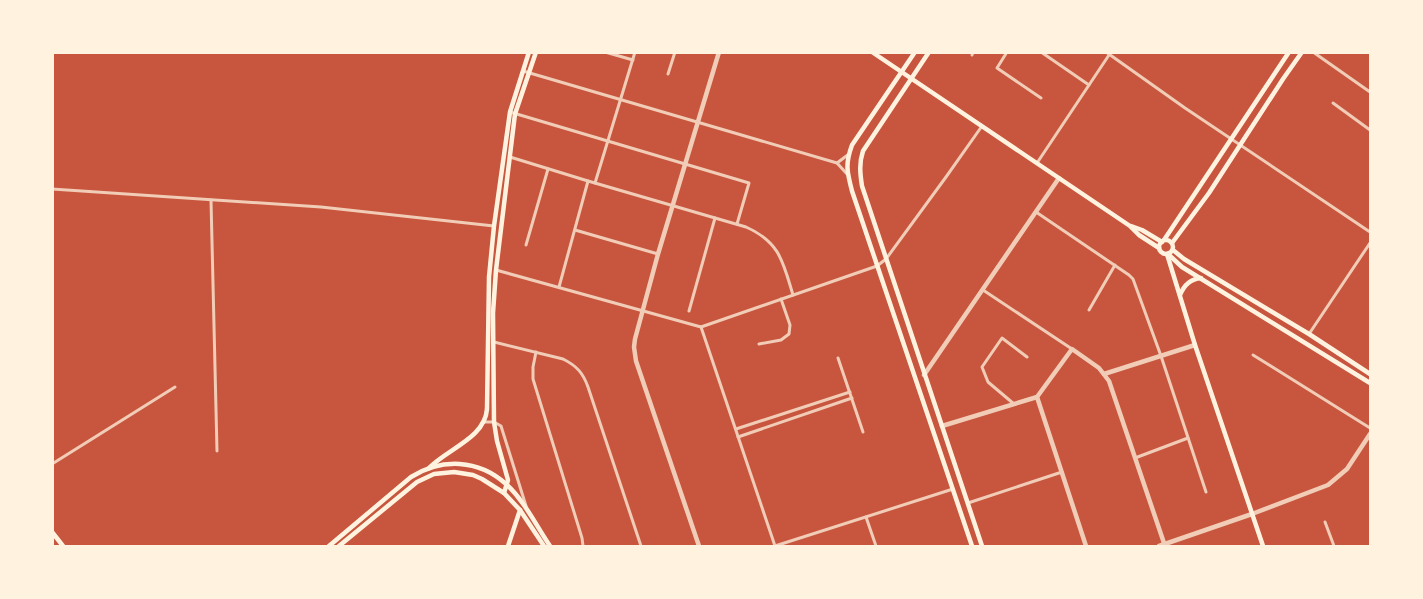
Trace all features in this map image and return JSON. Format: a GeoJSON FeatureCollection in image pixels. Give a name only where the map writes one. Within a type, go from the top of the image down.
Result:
{"type":"FeatureCollection","features":[{"type":"Feature","properties":{"kind":"main road"},"geometry":{"type":"LineString","coordinates":[[429,468],[476,432],[484,422],[487,409],[489,277],[494,226],[513,113],[526,71],[529,52]]}},
{"type":"Feature","properties":{"kind":"main road"},"geometry":{"type":"LineString","coordinates":[[526,71],[536,52]]}},
{"type":"Feature","properties":{"kind":"main road"},"geometry":{"type":"LineString","coordinates":[[872,52],[1130,226],[1137,234],[1159,248],[1162,253],[1168,254],[1179,265],[1370,383]]}},
{"type":"Feature","properties":{"kind":"main road"},"geometry":{"type":"LineString","coordinates":[[915,52],[852,145],[847,159],[848,174],[852,191],[972,546]]}},
{"type":"Feature","properties":{"kind":"main road"},"geometry":{"type":"LineString","coordinates":[[929,52],[863,150],[859,172],[924,375],[982,546]]}},
{"type":"Feature","properties":{"kind":"main road"},"geometry":{"type":"LineString","coordinates":[[1159,248],[1159,245],[1289,52]]}},
{"type":"Feature","properties":{"kind":"main road"},"geometry":{"type":"LineString","coordinates":[[1302,52],[1209,193],[1172,243],[1173,250],[1184,259],[1309,334],[1370,374]]}},
{"type":"Feature","properties":{"kind":"main road"},"geometry":{"type":"LineString","coordinates":[[504,493],[508,480],[497,441],[494,422],[493,313],[513,113]]}},
{"type":"Feature","properties":{"kind":"main road"},"geometry":{"type":"LineString","coordinates":[[1130,226],[1163,241],[1167,240],[1172,243]]}},
{"type":"Feature","properties":{"kind":"main road"},"geometry":{"type":"LineString","coordinates":[[1168,254],[1173,250]]}},
{"type":"Feature","properties":{"kind":"main road"},"geometry":{"type":"LineString","coordinates":[[1168,254],[1195,345],[1263,546]]}},
{"type":"Feature","properties":{"kind":"main road"},"geometry":{"type":"LineString","coordinates":[[1180,296],[1186,285],[1193,280],[1201,278]]}},
{"type":"Feature","properties":{"kind":"main road"},"geometry":{"type":"LineString","coordinates":[[329,546],[405,481],[429,468],[446,464],[469,466],[484,470],[507,484],[527,509],[550,546]]}},
{"type":"Feature","properties":{"kind":"main road"},"geometry":{"type":"LineString","coordinates":[[339,546],[417,482],[434,474],[454,472],[473,475],[504,493],[520,510],[543,546]]}},
{"type":"Feature","properties":{"kind":"main road"},"geometry":{"type":"LineString","coordinates":[[508,546],[520,510],[521,501]]}},
{"type":"Feature","properties":{"kind":"main road"},"geometry":{"type":"LineString","coordinates":[[52,532],[63,546]]}},
{"type":"Feature","properties":{"kind":"street"},"geometry":{"type":"LineString","coordinates":[[605,52],[633,60]]}},
{"type":"Feature","properties":{"kind":"street"},"geometry":{"type":"LineString","coordinates":[[594,183],[635,52]]}},
{"type":"Feature","properties":{"kind":"street"},"geometry":{"type":"LineString","coordinates":[[668,74],[675,52]]}},
{"type":"Feature","properties":{"kind":"street"},"geometry":{"type":"LineString","coordinates":[[699,546],[636,361],[635,339],[658,254],[718,52]]}},
{"type":"Feature","properties":{"kind":"street"},"geometry":{"type":"LineString","coordinates":[[1007,52],[997,68],[1041,98]]}},
{"type":"Feature","properties":{"kind":"street"},"geometry":{"type":"LineString","coordinates":[[1041,52],[1089,85]]}},
{"type":"Feature","properties":{"kind":"street"},"geometry":{"type":"LineString","coordinates":[[1313,52],[1370,92]]}},
{"type":"Feature","properties":{"kind":"street"},"geometry":{"type":"LineString","coordinates":[[1037,163],[1109,53],[1370,232]]}},
{"type":"Feature","properties":{"kind":"street"},"geometry":{"type":"LineString","coordinates":[[526,71],[837,163],[848,174]]}},
{"type":"Feature","properties":{"kind":"street"},"geometry":{"type":"LineString","coordinates":[[1333,103],[1370,130]]}},
{"type":"Feature","properties":{"kind":"street"},"geometry":{"type":"LineString","coordinates":[[513,113],[749,183],[737,224]]}},
{"type":"Feature","properties":{"kind":"street"},"geometry":{"type":"LineString","coordinates":[[496,270],[643,310],[701,328],[877,266],[886,259],[982,126]]}},
{"type":"Feature","properties":{"kind":"street"},"geometry":{"type":"LineString","coordinates":[[837,163],[849,154]]}},
{"type":"Feature","properties":{"kind":"street"},"geometry":{"type":"LineString","coordinates":[[510,157],[737,224],[757,232],[772,244],[779,255],[793,295]]}},
{"type":"Feature","properties":{"kind":"street"},"geometry":{"type":"LineString","coordinates":[[526,245],[548,169]]}},
{"type":"Feature","properties":{"kind":"street"},"geometry":{"type":"LineString","coordinates":[[924,375],[1058,178]]}},
{"type":"Feature","properties":{"kind":"street"},"geometry":{"type":"LineString","coordinates":[[559,287],[588,181]]}},
{"type":"Feature","properties":{"kind":"street"},"geometry":{"type":"LineString","coordinates":[[52,189],[321,207],[494,226]]}},
{"type":"Feature","properties":{"kind":"street"},"geometry":{"type":"LineString","coordinates":[[212,200],[217,451]]}},
{"type":"Feature","properties":{"kind":"street"},"geometry":{"type":"LineString","coordinates":[[1036,212],[1115,265],[1133,280],[1161,356],[1206,492]]}},
{"type":"Feature","properties":{"kind":"street"},"geometry":{"type":"LineString","coordinates":[[689,311],[715,218]]}},
{"type":"Feature","properties":{"kind":"street"},"geometry":{"type":"LineString","coordinates":[[575,230],[658,254]]}},
{"type":"Feature","properties":{"kind":"street"},"geometry":{"type":"LineString","coordinates":[[1309,334],[1370,243]]}},
{"type":"Feature","properties":{"kind":"street"},"geometry":{"type":"LineString","coordinates":[[1090,310],[1115,265]]}},
{"type":"Feature","properties":{"kind":"street"},"geometry":{"type":"LineString","coordinates":[[983,290],[1100,368],[1109,381],[1163,546],[1328,485],[1347,469],[1370,434]]}},
{"type":"Feature","properties":{"kind":"street"},"geometry":{"type":"LineString","coordinates":[[759,344],[781,340],[789,334],[790,325],[781,299]]}},
{"type":"Feature","properties":{"kind":"street"},"geometry":{"type":"LineString","coordinates":[[701,328],[775,546],[953,489]]}},
{"type":"Feature","properties":{"kind":"street"},"geometry":{"type":"LineString","coordinates":[[1014,404],[988,382],[982,367],[1002,338],[1027,357]]}},
{"type":"Feature","properties":{"kind":"street"},"geometry":{"type":"LineString","coordinates":[[494,342],[563,359],[573,364],[584,376],[641,546]]}},
{"type":"Feature","properties":{"kind":"street"},"geometry":{"type":"LineString","coordinates":[[1104,374],[1195,345]]}},
{"type":"Feature","properties":{"kind":"street"},"geometry":{"type":"LineString","coordinates":[[942,426],[1037,397],[1072,349]]}},
{"type":"Feature","properties":{"kind":"street"},"geometry":{"type":"LineString","coordinates":[[536,352],[533,379],[583,546]]}},
{"type":"Feature","properties":{"kind":"street"},"geometry":{"type":"LineString","coordinates":[[1253,354],[1370,428]]}},
{"type":"Feature","properties":{"kind":"street"},"geometry":{"type":"LineString","coordinates":[[838,358],[863,432]]}},
{"type":"Feature","properties":{"kind":"street"},"geometry":{"type":"LineString","coordinates":[[52,464],[175,387]]}},
{"type":"Feature","properties":{"kind":"street"},"geometry":{"type":"LineString","coordinates":[[736,429],[850,392]]}},
{"type":"Feature","properties":{"kind":"street"},"geometry":{"type":"LineString","coordinates":[[1037,397],[1086,546]]}},
{"type":"Feature","properties":{"kind":"street"},"geometry":{"type":"LineString","coordinates":[[738,437],[852,398]]}},
{"type":"Feature","properties":{"kind":"street"},"geometry":{"type":"LineString","coordinates":[[484,422],[494,422],[500,424],[502,428],[527,509]]}},
{"type":"Feature","properties":{"kind":"street"},"geometry":{"type":"LineString","coordinates":[[1135,458],[1188,438]]}},
{"type":"Feature","properties":{"kind":"street"},"geometry":{"type":"LineString","coordinates":[[968,503],[1062,472]]}},
{"type":"Feature","properties":{"kind":"street"},"geometry":{"type":"LineString","coordinates":[[866,517],[876,546]]}},
{"type":"Feature","properties":{"kind":"street"},"geometry":{"type":"LineString","coordinates":[[1325,522],[1334,546]]}}]}
